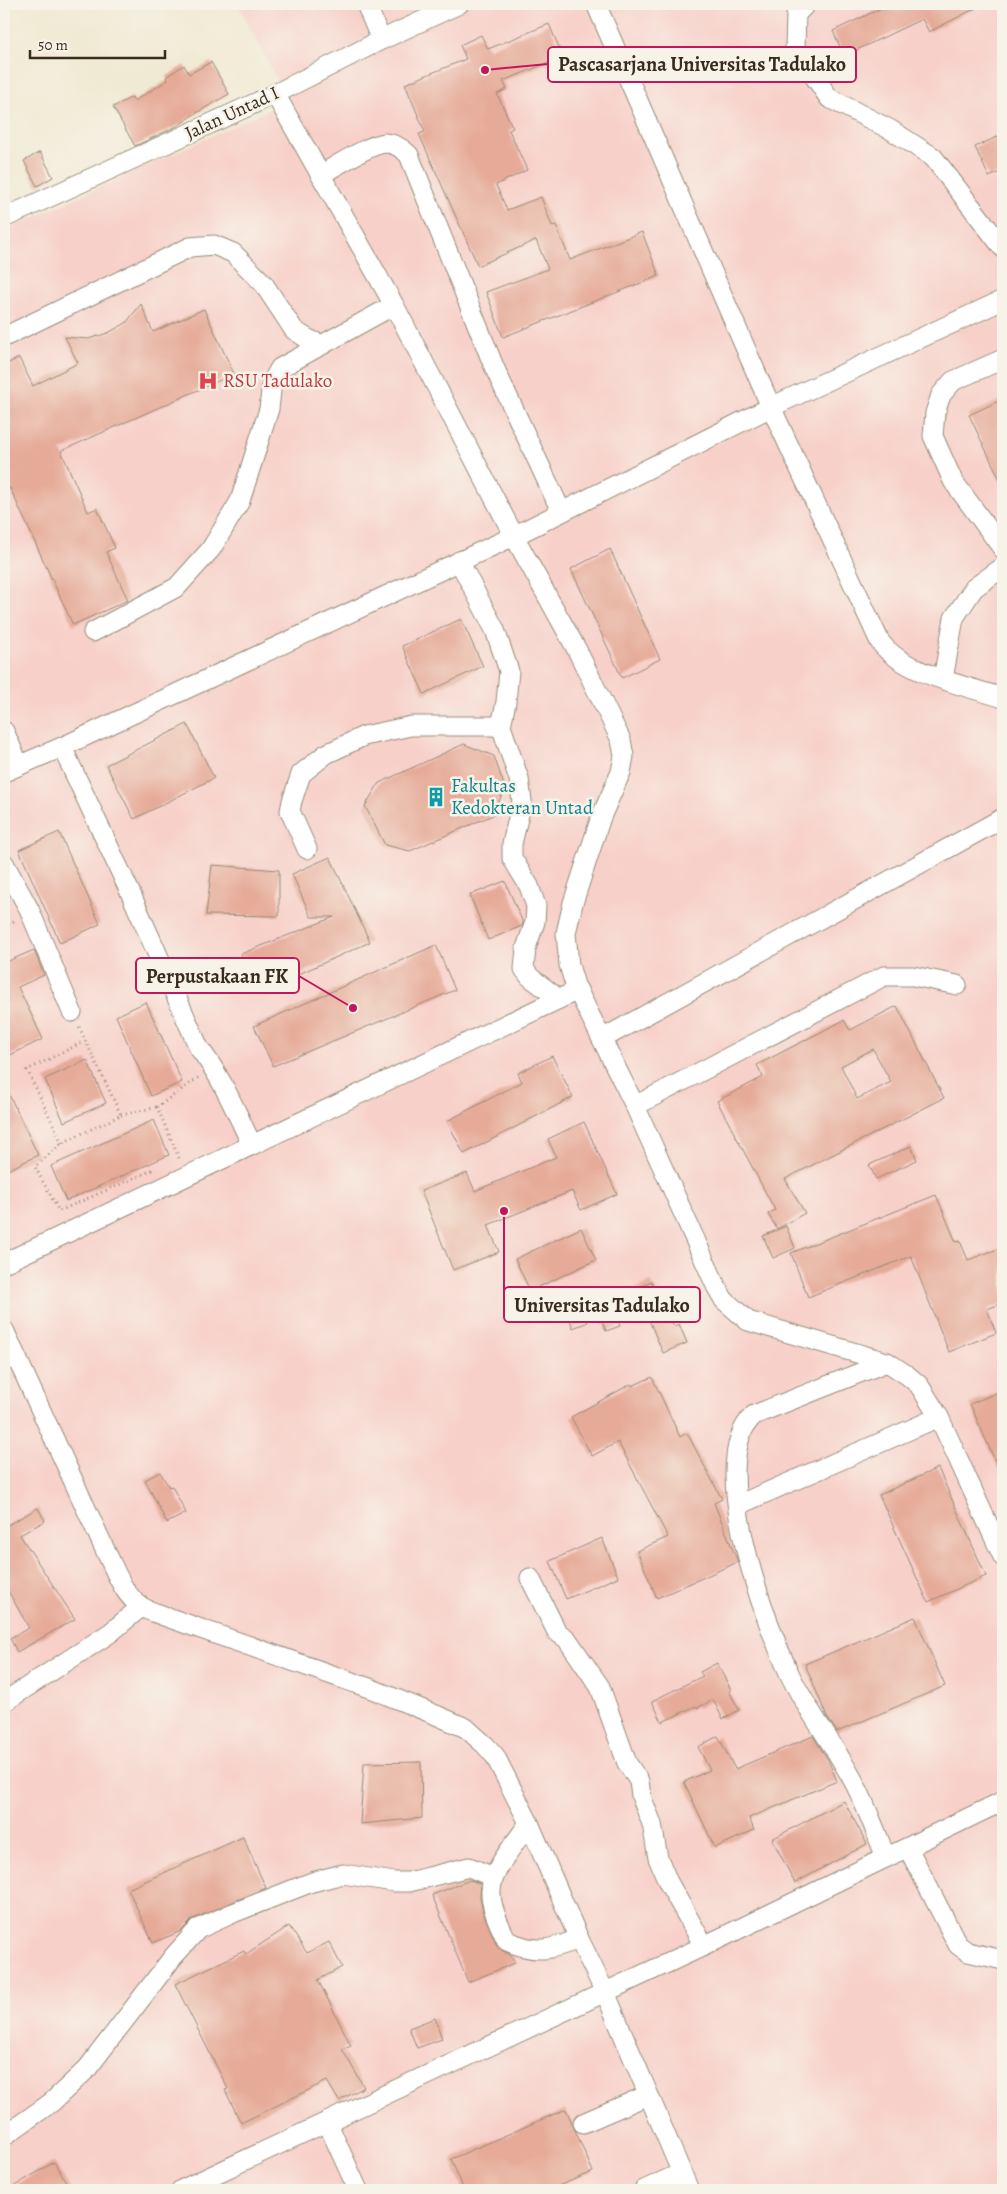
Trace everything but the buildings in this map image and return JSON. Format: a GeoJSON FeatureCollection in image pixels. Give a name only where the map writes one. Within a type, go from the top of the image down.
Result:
{"type":"FeatureCollection","features":[{"type":"Feature","properties":{"kind":"street"},"geometry":{"type":"LineString","coordinates":[[366,4],[381,40]]}},
{"type":"Feature","properties":{"kind":"street","name":"Jalan Untad I"},"geometry":{"type":"LineString","coordinates":[[4,218],[275,94],[381,40],[459,4]]}},
{"type":"Feature","properties":{"kind":"street"},"geometry":{"type":"LineString","coordinates":[[596,4],[771,406],[880,642],[889,654],[906,664],[943,679],[1003,698]]}},
{"type":"Feature","properties":{"kind":"street"},"geometry":{"type":"LineString","coordinates":[[806,4],[796,14],[795,48],[829,98],[891,130],[933,157],[1003,248]]}},
{"type":"Feature","properties":{"kind":"street"},"geometry":{"type":"LineString","coordinates":[[275,94],[322,174],[394,305],[514,536],[577,650],[620,740],[624,756],[621,772],[600,817],[566,932],[569,965],[578,990],[635,1106],[716,1286],[724,1300],[735,1312],[748,1321],[773,1330],[888,1362],[919,1386],[940,1416],[1003,1557]]}},
{"type":"Feature","properties":{"kind":"street"},"geometry":{"type":"LineString","coordinates":[[322,174],[371,148],[386,143],[397,146],[409,155],[496,369],[561,511]]}},
{"type":"Feature","properties":{"kind":"street"},"geometry":{"type":"LineString","coordinates":[[4,337],[190,247],[214,246],[233,253],[263,284],[294,330],[322,345]]}},
{"type":"Feature","properties":{"kind":"street"},"geometry":{"type":"LineString","coordinates":[[4,731],[12,768],[62,747],[514,536],[771,406],[1003,300]]}},
{"type":"Feature","properties":{"kind":"street"},"geometry":{"type":"LineString","coordinates":[[93,632],[177,587],[211,550],[240,502],[269,409],[272,382],[280,368],[394,305]]}},
{"type":"Feature","properties":{"kind":"street"},"geometry":{"type":"LineString","coordinates":[[1003,359],[953,381],[941,395],[935,413],[933,436],[953,481],[1003,550]]}},
{"type":"Feature","properties":{"kind":"street"},"geometry":{"type":"LineString","coordinates":[[459,561],[495,630],[509,671],[501,726],[519,779],[522,801],[512,844],[512,858],[529,886],[536,906],[535,922],[526,948],[524,969],[530,977],[559,999]]}},
{"type":"Feature","properties":{"kind":"street"},"geometry":{"type":"LineString","coordinates":[[943,679],[954,618],[974,588],[1003,567]]}},
{"type":"Feature","properties":{"kind":"street"},"geometry":{"type":"LineString","coordinates":[[306,849],[290,811],[292,801],[301,774],[326,754],[364,736],[411,726],[501,726]]}},
{"type":"Feature","properties":{"kind":"street"},"geometry":{"type":"LineString","coordinates":[[62,747],[130,892],[199,1048],[214,1067],[229,1093],[252,1145]]}},
{"type":"Feature","properties":{"kind":"street"},"geometry":{"type":"LineString","coordinates":[[602,1039],[1003,818]]}},
{"type":"Feature","properties":{"kind":"street"},"geometry":{"type":"LineString","coordinates":[[4,862],[29,909],[72,1012]]}},
{"type":"Feature","properties":{"kind":"street"},"geometry":{"type":"LineString","coordinates":[[635,1106],[884,976],[913,976],[957,985]]}},
{"type":"Feature","properties":{"kind":"street"},"geometry":{"type":"LineString","coordinates":[[4,1263],[578,990]]}},
{"type":"Feature","properties":{"kind":"street"},"geometry":{"type":"LineString","coordinates":[[5,1337],[107,1554],[123,1587],[132,1599],[142,1607],[285,1660],[372,1689],[466,1728],[495,1756],[529,1823],[689,2190]]}},
{"type":"Feature","properties":{"kind":"street"},"geometry":{"type":"LineString","coordinates":[[886,1858],[857,1787],[792,1678],[760,1604],[738,1518],[734,1462],[745,1423],[754,1415],[888,1362]]}},
{"type":"Feature","properties":{"kind":"street"},"geometry":{"type":"LineString","coordinates":[[738,1505],[940,1416]]}},
{"type":"Feature","properties":{"kind":"street"},"geometry":{"type":"LineString","coordinates":[[530,1578],[556,1632],[567,1639],[600,1687],[627,1763],[639,1781],[641,1796],[652,1824],[658,1858],[668,1882],[704,1946]]}},
{"type":"Feature","properties":{"kind":"street"},"geometry":{"type":"LineString","coordinates":[[4,1702],[110,1633],[142,1607]]}},
{"type":"Feature","properties":{"kind":"street"},"geometry":{"type":"LineString","coordinates":[[181,2190],[704,1946],[1003,1801]]}},
{"type":"Feature","properties":{"kind":"street"},"geometry":{"type":"LineString","coordinates":[[529,1823],[493,1877],[490,1891],[495,1914],[507,1941],[517,1945],[545,1950],[579,1939]]}},
{"type":"Feature","properties":{"kind":"street"},"geometry":{"type":"LineString","coordinates":[[908,1848],[958,1945],[968,1952],[1003,1960]]}},
{"type":"Feature","properties":{"kind":"street"},"geometry":{"type":"LineString","coordinates":[[4,2136],[52,2102],[87,2069],[173,1957],[198,1929],[312,1882],[343,1874],[394,1882],[409,1882],[470,1867],[493,1877]]}},
{"type":"Feature","properties":{"kind":"street"},"geometry":{"type":"LineString","coordinates":[[582,2123],[648,2095]]}},
{"type":"Feature","properties":{"kind":"street"},"geometry":{"type":"LineString","coordinates":[[327,2122],[358,2190]]}},
{"type":"Feature","properties":{"kind":"street"},"geometry":{"type":"LineString","coordinates":[[644,2190],[681,2173]]}},
{"type":"Feature","properties":{"kind":"path"},"geometry":{"type":"LineString","coordinates":[[72,1012],[121,1115]]}},
{"type":"Feature","properties":{"kind":"path"},"geometry":{"type":"LineString","coordinates":[[62,1143],[27,1070],[86,1041]]}},
{"type":"Feature","properties":{"kind":"path"},"geometry":{"type":"LineString","coordinates":[[163,1166],[59,1211],[35,1168],[62,1143],[121,1115],[156,1107],[214,1067]]}},
{"type":"Feature","properties":{"kind":"path"},"geometry":{"type":"LineString","coordinates":[[156,1107],[180,1158],[172,1162]]}},
{"type":"Feature","properties":{"kind":"shaded area"},"geometry":{"type":"Polygon","coordinates":[[[238,4],[1003,4],[1003,2190],[4,2190],[4,231],[288,101],[238,4]]]}},
{"type":"Feature","properties":{"kind":"place","name":"Pascasarjana Universitas Tadulako"},"geometry":{"type":"Point","coordinates":[485,70]}},
{"type":"Feature","properties":{"kind":"place","name":"RSU Tadulako"},"geometry":{"type":"Point","coordinates":[208,381]}},
{"type":"Feature","properties":{"kind":"place","name":"Fakultas Kedokteran Untad"},"geometry":{"type":"Point","coordinates":[436,797]}},
{"type":"Feature","properties":{"kind":"place","name":"Perpustakaan FK"},"geometry":{"type":"Point","coordinates":[353,1008]}},
{"type":"Feature","properties":{"kind":"place","name":"Universitas Tadulako"},"geometry":{"type":"Point","coordinates":[504,1211]}}]}
